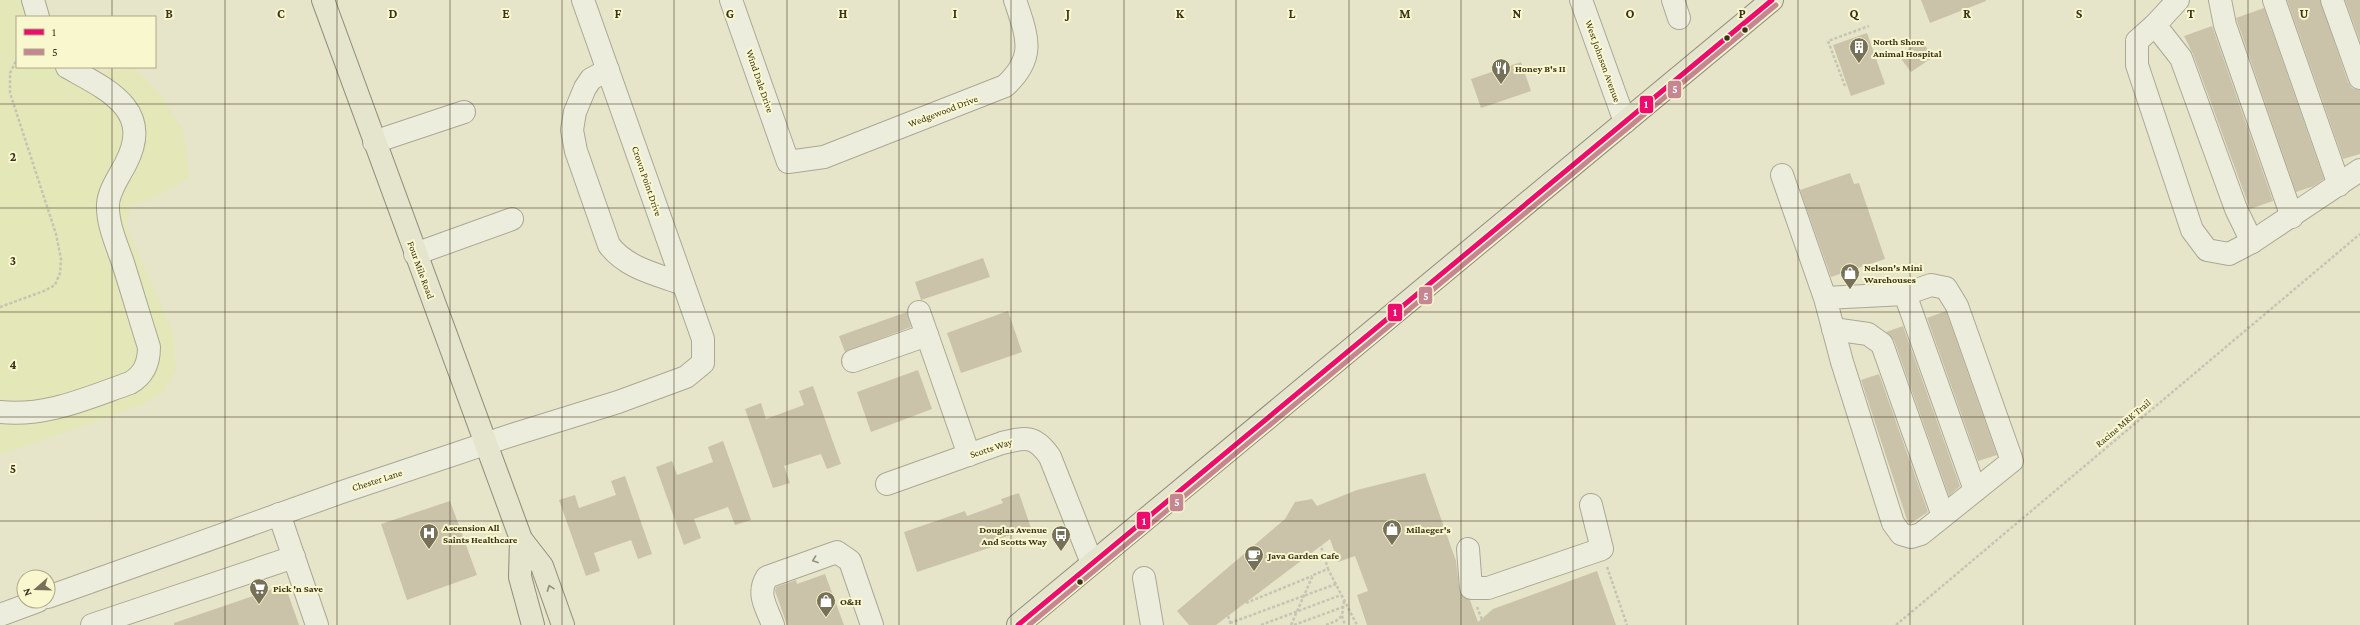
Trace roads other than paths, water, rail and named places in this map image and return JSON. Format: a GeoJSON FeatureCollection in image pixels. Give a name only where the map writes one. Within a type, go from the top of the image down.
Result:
{"type":"FeatureCollection","features":[{"type":"Feature","properties":{"kind":"main road","name":"Four Mile Road"},"geometry":{"type":"LineString","coordinates":[[323,0],[415,254],[521,539],[542,566],[563,625]]}},
{"type":"Feature","properties":{"kind":"main road"},"geometry":{"type":"LineString","coordinates":[[1018,625],[1772,0]]}},
{"type":"Feature","properties":{"kind":"main road","name":"Four Mile Road"},"geometry":{"type":"LineString","coordinates":[[521,539],[520,577],[533,625]]}},
{"type":"Feature","properties":{"kind":"street"},"geometry":{"type":"LineString","coordinates":[[33,0],[38,16]]}},
{"type":"Feature","properties":{"kind":"street","name":"Crown Point Drive"},"geometry":{"type":"LineString","coordinates":[[583,0],[703,338],[703,362]]}},
{"type":"Feature","properties":{"kind":"street","name":"Wind Dale Drive"},"geometry":{"type":"LineString","coordinates":[[731,0],[788,162]]}},
{"type":"Feature","properties":{"kind":"street","name":"Wedgewood Drive"},"geometry":{"type":"LineString","coordinates":[[788,162],[824,157],[1005,86],[1017,75],[1024,63],[1027,49],[1027,34],[1015,0]]}},
{"type":"Feature","properties":{"kind":"street","name":"West Johnson Avenue"},"geometry":{"type":"LineString","coordinates":[[1581,0],[1625,122]]}},
{"type":"Feature","properties":{"kind":"street"},"geometry":{"type":"LineString","coordinates":[[2178,0],[2156,25],[2137,41],[2137,65],[2192,230],[2208,250],[2229,254],[2252,242],[2292,217],[2360,170]]}},
{"type":"Feature","properties":{"kind":"street"},"geometry":{"type":"LineString","coordinates":[[2220,0],[2225,25],[2292,217]]}},
{"type":"Feature","properties":{"kind":"street"},"geometry":{"type":"LineString","coordinates":[[2274,0],[2339,185]]}},
{"type":"Feature","properties":{"kind":"street"},"geometry":{"type":"LineString","coordinates":[[2332,0],[2360,78]]}},
{"type":"Feature","properties":{"kind":"street"},"geometry":{"type":"LineString","coordinates":[[2156,25],[2180,58],[2236,209],[2252,242]]}},
{"type":"Feature","properties":{"kind":"street"},"geometry":{"type":"LineString","coordinates":[[0,412],[22,414],[49,410],[130,383],[139,378],[149,358],[149,347],[116,242],[108,204],[110,195],[131,153],[135,141],[132,119],[120,99],[109,90],[69,68]]}},
{"type":"Feature","properties":{"kind":"street"},"geometry":{"type":"LineString","coordinates":[[608,70],[592,79],[585,88],[575,112],[572,130],[576,151],[609,245],[618,257],[640,269],[683,284]]}},
{"type":"Feature","properties":{"kind":"street"},"geometry":{"type":"LineString","coordinates":[[374,142],[464,112]]}},
{"type":"Feature","properties":{"kind":"street"},"geometry":{"type":"LineString","coordinates":[[1782,175],[1825,298],[1833,329],[1893,523],[1901,534],[1911,537],[1921,534],[2012,462],[1957,306],[1946,288],[1931,285],[1905,294],[1825,298]]}},
{"type":"Feature","properties":{"kind":"street"},"geometry":{"type":"LineString","coordinates":[[415,254],[512,219]]}},
{"type":"Feature","properties":{"kind":"street"},"geometry":{"type":"LineString","coordinates":[[1905,294],[1976,490]]}},
{"type":"Feature","properties":{"kind":"street"},"geometry":{"type":"LineString","coordinates":[[919,312],[969,455]]}},
{"type":"Feature","properties":{"kind":"street"},"geometry":{"type":"LineString","coordinates":[[1833,329],[1868,334],[1882,344],[1943,516]]}},
{"type":"Feature","properties":{"kind":"street"},"geometry":{"type":"LineString","coordinates":[[853,361],[927,335]]}},
{"type":"Feature","properties":{"kind":"street","name":"Chester Lane"},"geometry":{"type":"LineString","coordinates":[[56,594],[279,514],[485,444],[618,402],[686,377],[703,362]]}},
{"type":"Feature","properties":{"kind":"street","name":"Scotts Way"},"geometry":{"type":"LineString","coordinates":[[887,484],[1018,439],[1032,439],[1042,446],[1050,457],[1092,563]]}},
{"type":"Feature","properties":{"kind":"street"},"geometry":{"type":"LineString","coordinates":[[1468,549],[1471,588],[1488,588],[1602,549],[1590,504]]}},
{"type":"Feature","properties":{"kind":"street"},"geometry":{"type":"LineString","coordinates":[[279,514],[317,625]]}},
{"type":"Feature","properties":{"kind":"street"},"geometry":{"type":"LineString","coordinates":[[773,625],[761,593],[762,585],[767,577],[836,552],[850,561],[872,625]]}},
{"type":"Feature","properties":{"kind":"street"},"geometry":{"type":"LineString","coordinates":[[92,625],[294,557]]}},
{"type":"Feature","properties":{"kind":"street"},"geometry":{"type":"LineString","coordinates":[[1144,578],[1152,625]]}},
{"type":"Feature","properties":{"kind":"street"},"geometry":{"type":"LineString","coordinates":[[0,614],[16,609]]}},
{"type":"Feature","properties":{"kind":"place","name":"North Shore Animal Hospital"},"geometry":{"type":"Point","coordinates":[1859,64]}},
{"type":"Feature","properties":{"kind":"place","name":"Honey B's II"},"geometry":{"type":"Point","coordinates":[1501,85]}},
{"type":"Feature","properties":{"kind":"place","name":"Nelson's Mini Warehouses"},"geometry":{"type":"Point","coordinates":[1850,290]}},
{"type":"Feature","properties":{"kind":"place","name":"Milaeger's"},"geometry":{"type":"Point","coordinates":[1392,546]}},
{"type":"Feature","properties":{"kind":"place","name":"Ascension All Saints Healthcare"},"geometry":{"type":"Point","coordinates":[429,550]}},
{"type":"Feature","properties":{"kind":"place","name":"Douglas Avenue And Scotts Way"},"geometry":{"type":"Point","coordinates":[1061,552]}},
{"type":"Feature","properties":{"kind":"place","name":"Java Garden Cafe"},"geometry":{"type":"Point","coordinates":[1254,572]}},
{"type":"Feature","properties":{"kind":"place","name":"Pick 'n Save"},"geometry":{"type":"Point","coordinates":[259,605]}},
{"type":"Feature","properties":{"kind":"place","name":"O&H"},"geometry":{"type":"Point","coordinates":[826,618]}}]}
